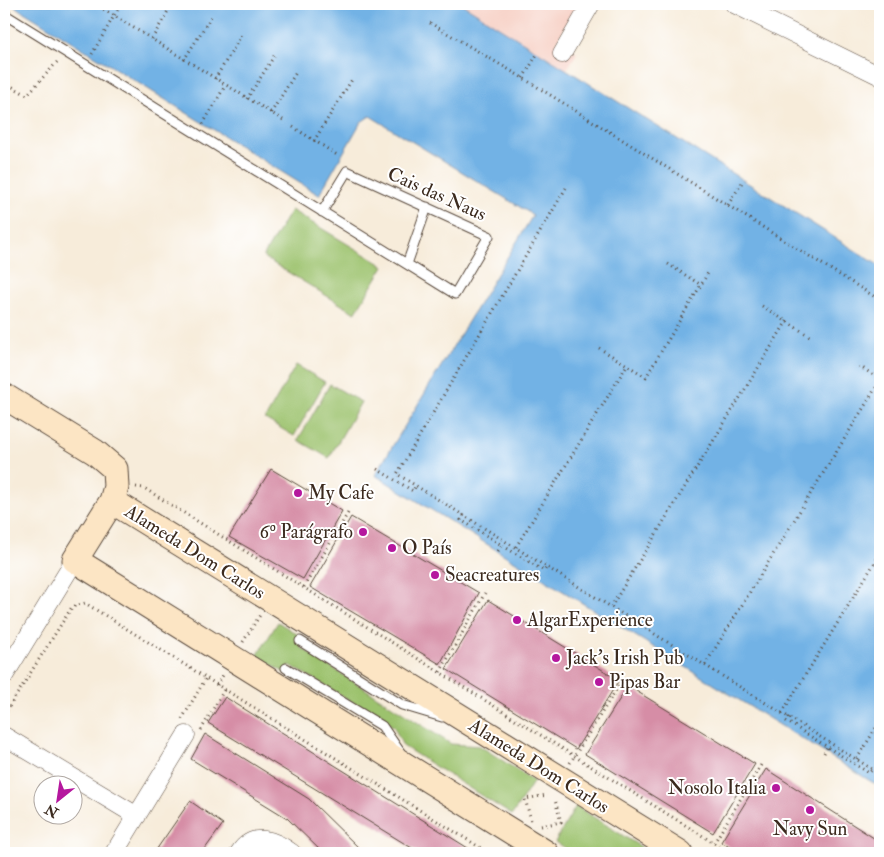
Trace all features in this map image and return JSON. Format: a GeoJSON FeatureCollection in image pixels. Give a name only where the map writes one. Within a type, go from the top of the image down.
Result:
{"type":"FeatureCollection","features":[{"type":"Feature","properties":{"kind":"street"},"geometry":{"type":"LineString","coordinates":[[562,54],[591,4]]}},
{"type":"Feature","properties":{"kind":"street"},"geometry":{"type":"LineString","coordinates":[[734,4],[880,76]]}},
{"type":"Feature","properties":{"kind":"street"},"geometry":{"type":"LineString","coordinates":[[4,396],[95,452],[115,469],[114,494]]}},
{"type":"Feature","properties":{"kind":"street","name":"Alameda Dom Carlos"},"geometry":{"type":"LineString","coordinates":[[75,560],[114,494],[270,599],[680,853]]}},
{"type":"Feature","properties":{"kind":"street"},"geometry":{"type":"LineString","coordinates":[[4,676],[75,560],[546,853]]}},
{"type":"Feature","properties":{"kind":"street"},"geometry":{"type":"LineString","coordinates":[[114,853],[188,732]]}},
{"type":"Feature","properties":{"kind":"street"},"geometry":{"type":"LineString","coordinates":[[4,736],[137,816]]}},
{"type":"Feature","properties":{"kind":"street"},"geometry":{"type":"LineString","coordinates":[[239,853],[253,840],[267,839],[279,843],[292,853]]}},
{"type":"Feature","properties":{"kind":"lane","name":"Cais das Naus"},"geometry":{"type":"LineString","coordinates":[[4,14],[322,212],[455,294],[489,236],[347,171],[322,212]]}},
{"type":"Feature","properties":{"kind":"lane"},"geometry":{"type":"LineString","coordinates":[[407,264],[427,207]]}},
{"type":"Feature","properties":{"kind":"lane"},"geometry":{"type":"LineString","coordinates":[[300,640],[402,705],[476,726]]}},
{"type":"Feature","properties":{"kind":"lane"},"geometry":{"type":"LineString","coordinates":[[286,668],[382,726],[414,771]]}},
{"type":"Feature","properties":{"kind":"lane"},"geometry":{"type":"LineString","coordinates":[[643,830],[659,853]]}},
{"type":"Feature","properties":{"kind":"path"},"geometry":{"type":"LineString","coordinates":[[94,4],[283,120]]}},
{"type":"Feature","properties":{"kind":"path"},"geometry":{"type":"LineString","coordinates":[[92,55],[121,4]]}},
{"type":"Feature","properties":{"kind":"path"},"geometry":{"type":"LineString","coordinates":[[152,39],[172,4]]}},
{"type":"Feature","properties":{"kind":"path"},"geometry":{"type":"LineString","coordinates":[[184,60],[212,15]]}},
{"type":"Feature","properties":{"kind":"path"},"geometry":{"type":"LineString","coordinates":[[430,24],[523,78],[880,300]]}},
{"type":"Feature","properties":{"kind":"path"},"geometry":{"type":"LineString","coordinates":[[215,79],[243,33]]}},
{"type":"Feature","properties":{"kind":"path"},"geometry":{"type":"LineString","coordinates":[[4,82],[27,95],[66,52]]}},
{"type":"Feature","properties":{"kind":"path"},"geometry":{"type":"LineString","coordinates":[[247,99],[276,52]]}},
{"type":"Feature","properties":{"kind":"path"},"geometry":{"type":"LineString","coordinates":[[523,78],[538,53]]}},
{"type":"Feature","properties":{"kind":"path"},"geometry":{"type":"LineString","coordinates":[[271,113],[297,72]]}},
{"type":"Feature","properties":{"kind":"path"},"geometry":{"type":"LineString","coordinates":[[314,141],[354,78]]}},
{"type":"Feature","properties":{"kind":"path"},"geometry":{"type":"LineString","coordinates":[[203,125],[226,86]]}},
{"type":"Feature","properties":{"kind":"path"},"geometry":{"type":"LineString","coordinates":[[293,127],[337,155]]}},
{"type":"Feature","properties":{"kind":"path"},"geometry":{"type":"LineString","coordinates":[[728,205],[744,181]]}},
{"type":"Feature","properties":{"kind":"path"},"geometry":{"type":"LineString","coordinates":[[566,188],[397,474],[880,774]]}},
{"type":"Feature","properties":{"kind":"path"},"geometry":{"type":"LineString","coordinates":[[668,264],[701,285]]}},
{"type":"Feature","properties":{"kind":"path"},"geometry":{"type":"LineString","coordinates":[[599,348],[646,377],[708,273]]}},
{"type":"Feature","properties":{"kind":"path"},"geometry":{"type":"LineString","coordinates":[[762,306],[811,337]]}},
{"type":"Feature","properties":{"kind":"path"},"geometry":{"type":"LineString","coordinates":[[611,606],[787,321]]}},
{"type":"Feature","properties":{"kind":"path"},"geometry":{"type":"LineString","coordinates":[[516,547],[627,366]]}},
{"type":"Feature","properties":{"kind":"path"},"geometry":{"type":"LineString","coordinates":[[704,665],[880,380],[859,366]]}},
{"type":"Feature","properties":{"kind":"path"},"geometry":{"type":"LineString","coordinates":[[377,469],[413,491],[416,485]]}},
{"type":"Feature","properties":{"kind":"path"},"geometry":{"type":"LineString","coordinates":[[114,494],[144,488],[730,853]]}},
{"type":"Feature","properties":{"kind":"path"},"geometry":{"type":"LineString","coordinates":[[304,587],[348,513]]}},
{"type":"Feature","properties":{"kind":"path"},"geometry":{"type":"LineString","coordinates":[[464,515],[461,520],[544,571],[546,567]]}},
{"type":"Feature","properties":{"kind":"path"},"geometry":{"type":"LineString","coordinates":[[498,552],[502,545]]}},
{"type":"Feature","properties":{"kind":"path"},"geometry":{"type":"LineString","coordinates":[[782,712],[880,554]]}},
{"type":"Feature","properties":{"kind":"path"},"geometry":{"type":"LineString","coordinates":[[217,685],[285,575]]}},
{"type":"Feature","properties":{"kind":"path"},"geometry":{"type":"LineString","coordinates":[[440,672],[485,594]]}},
{"type":"Feature","properties":{"kind":"path"},"geometry":{"type":"LineString","coordinates":[[4,715],[72,607],[85,603],[489,853]]}},
{"type":"Feature","properties":{"kind":"path"},"geometry":{"type":"LineString","coordinates":[[669,658],[676,647]]}},
{"type":"Feature","properties":{"kind":"path"},"geometry":{"type":"LineString","coordinates":[[188,732],[206,678]]}},
{"type":"Feature","properties":{"kind":"path"},"geometry":{"type":"LineString","coordinates":[[574,755],[623,679]]}},
{"type":"Feature","properties":{"kind":"path"},"geometry":{"type":"LineString","coordinates":[[188,732],[224,690]]}},
{"type":"Feature","properties":{"kind":"path"},"geometry":{"type":"LineString","coordinates":[[789,717],[786,722],[869,773],[872,769]]}},
{"type":"Feature","properties":{"kind":"path"},"geometry":{"type":"LineString","coordinates":[[857,759],[880,721]]}},
{"type":"Feature","properties":{"kind":"path"},"geometry":{"type":"LineString","coordinates":[[824,753],[827,747]]}},
{"type":"Feature","properties":{"kind":"path"},"geometry":{"type":"LineString","coordinates":[[714,842],[761,765]]}},
{"type":"Feature","properties":{"kind":"path"},"geometry":{"type":"LineString","coordinates":[[554,793],[561,822],[533,828],[525,799],[554,793]]}},
{"type":"Feature","properties":{"kind":"shaded area"},"geometry":{"type":"Polygon","coordinates":[[[462,4],[578,4],[557,41],[577,53],[567,69],[462,4]]]}},
{"type":"Feature","properties":{"kind":"green space"},"geometry":{"type":"Polygon","coordinates":[[[291,210],[384,266],[355,313],[263,257],[291,210]]]}},
{"type":"Feature","properties":{"kind":"green space"},"geometry":{"type":"Polygon","coordinates":[[[296,365],[325,382],[294,436],[265,419],[296,365]]]}},
{"type":"Feature","properties":{"kind":"green space"},"geometry":{"type":"Polygon","coordinates":[[[330,384],[361,402],[329,458],[298,440],[330,384]]]}},
{"type":"Feature","properties":{"kind":"green space"},"geometry":{"type":"Polygon","coordinates":[[[278,622],[305,639],[300,647],[451,744],[480,746],[534,781],[512,815],[403,746],[394,727],[290,665],[285,673],[257,656],[278,622]]]}},
{"type":"Feature","properties":{"kind":"green space"},"geometry":{"type":"Polygon","coordinates":[[[576,806],[650,853],[573,853],[555,842],[576,806]]]}},
{"type":"Feature","properties":{"kind":"water"},"geometry":{"type":"Polygon","coordinates":[[[11,4],[462,4],[880,266],[880,787],[375,475],[533,215],[370,116],[361,122],[319,195],[11,4]]]}},
{"type":"Feature","properties":{"kind":"building"},"geometry":{"type":"Polygon","coordinates":[[[271,469],[342,511],[303,579],[229,537],[271,469]]]}},
{"type":"Feature","properties":{"kind":"building"},"geometry":{"type":"Polygon","coordinates":[[[351,517],[479,593],[440,664],[310,587],[351,517]]]}},
{"type":"Feature","properties":{"kind":"building"},"geometry":{"type":"Polygon","coordinates":[[[488,600],[619,680],[576,749],[446,669],[488,600]]]}},
{"type":"Feature","properties":{"kind":"building"},"geometry":{"type":"Polygon","coordinates":[[[628,686],[755,764],[713,833],[585,754],[628,686]]]}},
{"type":"Feature","properties":{"kind":"building"},"geometry":{"type":"Polygon","coordinates":[[[225,697],[476,853],[420,853],[208,723],[225,697]]]}},
{"type":"Feature","properties":{"kind":"building"},"geometry":{"type":"Polygon","coordinates":[[[205,734],[309,799],[364,853],[323,853],[287,818],[191,759],[205,734]]]}},
{"type":"Feature","properties":{"kind":"building"},"geometry":{"type":"Polygon","coordinates":[[[766,769],[880,842],[880,853],[740,853],[721,842],[766,769]]]}},
{"type":"Feature","properties":{"kind":"building"},"geometry":{"type":"Polygon","coordinates":[[[190,801],[223,824],[202,853],[154,853],[190,801]]]}},
{"type":"Feature","properties":{"kind":"place","name":"My Cafe"},"geometry":{"type":"Point","coordinates":[298,493]}},
{"type":"Feature","properties":{"kind":"place","name":"6º Parágrafo"},"geometry":{"type":"Point","coordinates":[363,532]}},
{"type":"Feature","properties":{"kind":"place","name":"O País"},"geometry":{"type":"Point","coordinates":[392,548]}},
{"type":"Feature","properties":{"kind":"place","name":"Seacreatures"},"geometry":{"type":"Point","coordinates":[435,575]}},
{"type":"Feature","properties":{"kind":"place","name":"AlgarExperience"},"geometry":{"type":"Point","coordinates":[517,620]}},
{"type":"Feature","properties":{"kind":"place","name":"Jack’s Irish Pub"},"geometry":{"type":"Point","coordinates":[556,658]}},
{"type":"Feature","properties":{"kind":"place","name":"Pipas Bar"},"geometry":{"type":"Point","coordinates":[599,682]}},
{"type":"Feature","properties":{"kind":"place","name":"Nosolo Italia"},"geometry":{"type":"Point","coordinates":[776,788]}},
{"type":"Feature","properties":{"kind":"place","name":"Navy Sun"},"geometry":{"type":"Point","coordinates":[810,810]}}]}
